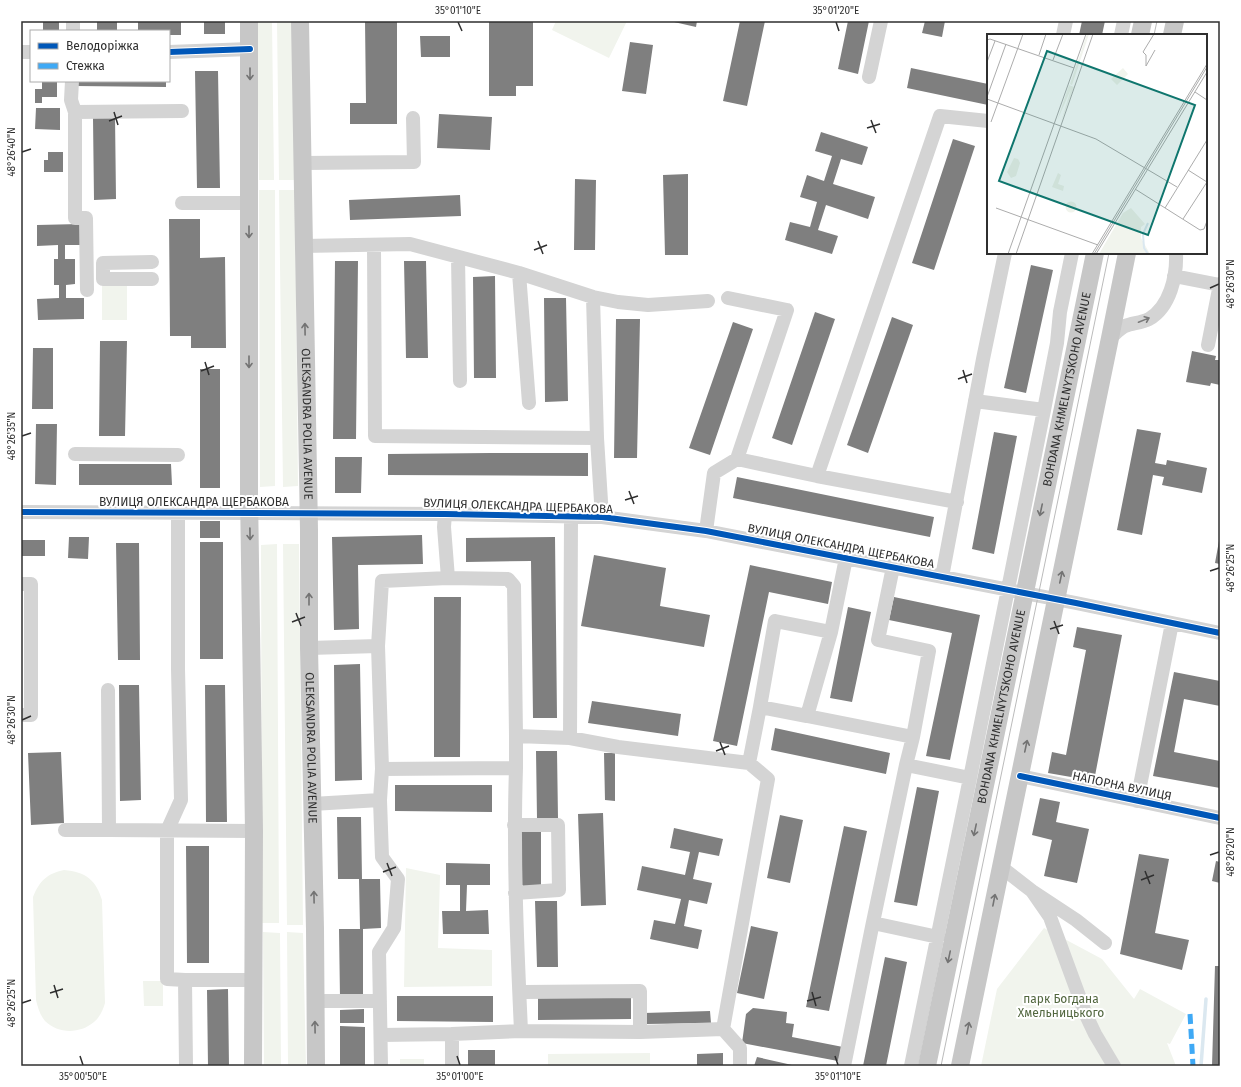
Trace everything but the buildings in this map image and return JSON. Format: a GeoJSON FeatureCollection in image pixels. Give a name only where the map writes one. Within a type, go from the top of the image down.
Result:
{"type":"FeatureCollection","features":[{"type":"Feature","properties":{"kind":"main road"},"geometry":{"type":"LineString","coordinates":[[249,21],[249,514],[254,831],[253,1066]]}},
{"type":"Feature","properties":{"kind":"main road","name":"OLEKSANDRA POLIA AVENUE"},"geometry":{"type":"LineString","coordinates":[[300,21],[316,1066]]}},
{"type":"Feature","properties":{"kind":"main road"},"geometry":{"type":"LineString","coordinates":[[1140,34],[1143,21]]}},
{"type":"Feature","properties":{"kind":"main road"},"geometry":{"type":"LineString","coordinates":[[1172,34],[1175,21]]}},
{"type":"Feature","properties":{"kind":"main road","name":"BOHDANA KHMELNYTSKOHO AVENUE"},"geometry":{"type":"LineString","coordinates":[[927,1066],[931,1008],[1016,592],[1095,254]]}},
{"type":"Feature","properties":{"kind":"main road"},"geometry":{"type":"LineString","coordinates":[[960,1066],[1057,600],[1127,254]]}},
{"type":"Feature","properties":{"kind":"street"},"geometry":{"type":"LineString","coordinates":[[869,77],[881,21]]}},
{"type":"Feature","properties":{"kind":"street"},"geometry":{"type":"LineString","coordinates":[[1063,34],[1066,21]]}},
{"type":"Feature","properties":{"kind":"street"},"geometry":{"type":"LineString","coordinates":[[1121,34],[1124,21]]}},
{"type":"Feature","properties":{"kind":"street"},"geometry":{"type":"LineString","coordinates":[[170,52],[250,49]]}},
{"type":"Feature","properties":{"kind":"street"},"geometry":{"type":"LineString","coordinates":[[72,82],[71,100],[75,112],[75,218],[86,218],[87,290]]}},
{"type":"Feature","properties":{"kind":"street"},"geometry":{"type":"LineString","coordinates":[[75,112],[182,111]]}},
{"type":"Feature","properties":{"kind":"street"},"geometry":{"type":"LineString","coordinates":[[817,476],[940,116],[987,121]]}},
{"type":"Feature","properties":{"kind":"street"},"geometry":{"type":"LineString","coordinates":[[303,163],[414,162],[414,118]]}},
{"type":"Feature","properties":{"kind":"street"},"geometry":{"type":"LineString","coordinates":[[182,203],[249,203]]}},
{"type":"Feature","properties":{"kind":"street"},"geometry":{"type":"LineString","coordinates":[[303,246],[410,244],[519,273],[593,297],[618,302],[648,305],[708,301]]}},
{"type":"Feature","properties":{"kind":"street"},"geometry":{"type":"LineString","coordinates":[[374,245],[375,436],[597,438]]}},
{"type":"Feature","properties":{"kind":"street"},"geometry":{"type":"LineString","coordinates":[[942,577],[1005,254]]}},
{"type":"Feature","properties":{"kind":"street"},"geometry":{"type":"LineString","coordinates":[[911,1066],[931,1008],[938,936],[963,850],[970,778],[1016,592],[1044,410],[1057,343],[1060,312],[1072,254]]}},
{"type":"Feature","properties":{"kind":"street"},"geometry":{"type":"LineString","coordinates":[[1110,338],[1125,326],[1148,319],[1164,305],[1174,276],[1176,254]]}},
{"type":"Feature","properties":{"kind":"street"},"geometry":{"type":"LineString","coordinates":[[458,257],[460,381]]}},
{"type":"Feature","properties":{"kind":"street"},"geometry":{"type":"LineString","coordinates":[[152,262],[103,263],[103,279],[152,279]]}},
{"type":"Feature","properties":{"kind":"street"},"geometry":{"type":"LineString","coordinates":[[519,273],[529,403]]}},
{"type":"Feature","properties":{"kind":"street"},"geometry":{"type":"LineString","coordinates":[[1174,276],[1220,285],[1208,345]]}},
{"type":"Feature","properties":{"kind":"street"},"geometry":{"type":"LineString","coordinates":[[593,297],[597,438],[602,518]]}},
{"type":"Feature","properties":{"kind":"street"},"geometry":{"type":"LineString","coordinates":[[706,531],[714,473],[737,459],[787,310],[728,298]]}},
{"type":"Feature","properties":{"kind":"street"},"geometry":{"type":"LineString","coordinates":[[975,401],[1044,410]]}},
{"type":"Feature","properties":{"kind":"street"},"geometry":{"type":"LineString","coordinates":[[75,454],[178,455]]}},
{"type":"Feature","properties":{"kind":"street"},"geometry":{"type":"LineString","coordinates":[[737,459],[817,476],[957,502]]}},
{"type":"Feature","properties":{"kind":"street","name":"ВУЛИЦЯ ОЛЕКСАНДРА ЩЕРБАКОВА"},"geometry":{"type":"LineString","coordinates":[[21,512],[178,514],[445,514],[571,516],[602,518],[706,531],[1220,633]]}},
{"type":"Feature","properties":{"kind":"street"},"geometry":{"type":"LineString","coordinates":[[178,514],[178,661],[181,800],[167,830],[167,980],[253,980]]}},
{"type":"Feature","properties":{"kind":"street"},"geometry":{"type":"LineString","coordinates":[[445,514],[444,527],[448,578]]}},
{"type":"Feature","properties":{"kind":"street"},"geometry":{"type":"LineString","coordinates":[[570,738],[571,516]]}},
{"type":"Feature","properties":{"kind":"street"},"geometry":{"type":"LineString","coordinates":[[807,716],[832,632],[846,558]]}},
{"type":"Feature","properties":{"kind":"street"},"geometry":{"type":"LineString","coordinates":[[844,1066],[913,737],[929,651],[878,640],[893,567]]}},
{"type":"Feature","properties":{"kind":"street"},"geometry":{"type":"LineString","coordinates":[[381,1066],[379,952],[394,928],[398,879],[382,856],[380,800],[382,768],[378,646],[382,581],[448,578],[508,578],[514,586],[516,736],[514,825],[515,892],[521,1031]]}},
{"type":"Feature","properties":{"kind":"street"},"geometry":{"type":"LineString","coordinates":[[21,584],[31,584],[31,715],[21,715]]}},
{"type":"Feature","properties":{"kind":"street"},"geometry":{"type":"LineString","coordinates":[[749,763],[775,621],[832,632]]}},
{"type":"Feature","properties":{"kind":"street"},"geometry":{"type":"LineString","coordinates":[[1137,801],[1172,623]]}},
{"type":"Feature","properties":{"kind":"street"},"geometry":{"type":"LineString","coordinates":[[309,648],[378,646]]}},
{"type":"Feature","properties":{"kind":"street"},"geometry":{"type":"LineString","coordinates":[[108,690],[109,830]]}},
{"type":"Feature","properties":{"kind":"street"},"geometry":{"type":"LineString","coordinates":[[760,707],[913,737]]}},
{"type":"Feature","properties":{"kind":"street"},"geometry":{"type":"LineString","coordinates":[[516,736],[570,738],[618,747],[749,763],[768,779],[723,1029]]}},
{"type":"Feature","properties":{"kind":"street"},"geometry":{"type":"LineString","coordinates":[[906,765],[970,778]]}},
{"type":"Feature","properties":{"kind":"street"},"geometry":{"type":"LineString","coordinates":[[382,768],[516,768]]}},
{"type":"Feature","properties":{"kind":"street","name":"НАПОРНА ВУЛИЦЯ"},"geometry":{"type":"LineString","coordinates":[[1020,776],[1220,818]]}},
{"type":"Feature","properties":{"kind":"street"},"geometry":{"type":"LineString","coordinates":[[312,804],[380,800]]}},
{"type":"Feature","properties":{"kind":"street"},"geometry":{"type":"LineString","coordinates":[[514,825],[558,825],[559,890],[515,892]]}},
{"type":"Feature","properties":{"kind":"street"},"geometry":{"type":"LineString","coordinates":[[65,830],[254,831]]}},
{"type":"Feature","properties":{"kind":"street"},"geometry":{"type":"LineString","coordinates":[[1001,867],[1032,891],[1076,920],[1105,943]]}},
{"type":"Feature","properties":{"kind":"street"},"geometry":{"type":"LineString","coordinates":[[1032,891],[1050,917],[1086,1015],[1095,1034],[1114,1066]]}},
{"type":"Feature","properties":{"kind":"street"},"geometry":{"type":"LineString","coordinates":[[873,923],[938,936]]}},
{"type":"Feature","properties":{"kind":"street"},"geometry":{"type":"LineString","coordinates":[[185,980],[186,1066]]}},
{"type":"Feature","properties":{"kind":"street"},"geometry":{"type":"LineString","coordinates":[[524,992],[640,991],[640,1032]]}},
{"type":"Feature","properties":{"kind":"street"},"geometry":{"type":"LineString","coordinates":[[315,1001],[380,1001]]}},
{"type":"Feature","properties":{"kind":"street"},"geometry":{"type":"LineString","coordinates":[[381,1035],[521,1031],[640,1032],[723,1029]]}},
{"type":"Feature","properties":{"kind":"street"},"geometry":{"type":"LineString","coordinates":[[723,1029],[740,1048],[740,1066]]}},
{"type":"Feature","properties":{"kind":"street"},"geometry":{"type":"LineString","coordinates":[[452,1034],[452,1066]]}},
{"type":"Feature","properties":{"kind":"green space"},"geometry":{"type":"Polygon","coordinates":[[[257,21],[272,21],[274,180],[259,180],[257,21]]]}},
{"type":"Feature","properties":{"kind":"green space"},"geometry":{"type":"Polygon","coordinates":[[[277,21],[293,21],[295,180],[279,180],[277,21]]]}},
{"type":"Feature","properties":{"kind":"green space"},"geometry":{"type":"Polygon","coordinates":[[[556,21],[627,21],[609,58],[552,30],[556,21]]]}},
{"type":"Feature","properties":{"kind":"green space"},"geometry":{"type":"Polygon","coordinates":[[[259,190],[275,190],[275,486],[260,487],[259,190]]]}},
{"type":"Feature","properties":{"kind":"green space"},"geometry":{"type":"Polygon","coordinates":[[[279,190],[295,190],[298,486],[283,487],[279,190]]]}},
{"type":"Feature","properties":{"kind":"green space"},"geometry":{"type":"Polygon","coordinates":[[[102,286],[127,286],[127,320],[102,320],[102,286]]]}},
{"type":"Feature","properties":{"kind":"green space"},"geometry":{"type":"Polygon","coordinates":[[[277,544],[279,923],[262,923],[261,545],[277,544]]]}},
{"type":"Feature","properties":{"kind":"green space"},"geometry":{"type":"Polygon","coordinates":[[[283,544],[299,544],[303,925],[287,925],[283,544]]]}},
{"type":"Feature","properties":{"kind":"green space"},"geometry":{"type":"Polygon","coordinates":[[[406,868],[440,875],[438,948],[492,950],[492,986],[404,987],[406,868]]]}},
{"type":"Feature","properties":{"kind":"green space"},"geometry":{"type":"Polygon","coordinates":[[[64,870],[72,871],[89,878],[97,887],[102,900],[105,1003],[101,1013],[94,1022],[82,1029],[69,1031],[56,1028],[45,1021],[39,1011],[36,1000],[33,897],[41,882],[49,876],[64,870]]]}},
{"type":"Feature","properties":{"kind":"green space","name":"парк Богдана Хмельницького"},"geometry":{"type":"Polygon","coordinates":[[[1044,928],[1102,959],[1134,999],[1140,989],[1186,1014],[1170,1044],[1167,1043],[1176,1066],[981,1066],[997,989],[1044,928]]]}},
{"type":"Feature","properties":{"kind":"green space"},"geometry":{"type":"Polygon","coordinates":[[[263,932],[280,933],[281,1066],[264,1066],[263,932]]]}},
{"type":"Feature","properties":{"kind":"green space"},"geometry":{"type":"Polygon","coordinates":[[[287,932],[303,933],[306,1066],[288,1066],[287,932]]]}},
{"type":"Feature","properties":{"kind":"green space"},"geometry":{"type":"Polygon","coordinates":[[[143,981],[163,981],[163,1006],[144,1006],[143,981]]]}},
{"type":"Feature","properties":{"kind":"green space"},"geometry":{"type":"Polygon","coordinates":[[[650,1053],[650,1066],[548,1066],[548,1054],[650,1053]]]}},
{"type":"Feature","properties":{"kind":"green space"},"geometry":{"type":"Polygon","coordinates":[[[400,1059],[424,1059],[424,1066],[400,1066],[400,1059]]]}},
{"type":"Feature","properties":{"kind":"waterway"},"geometry":{"type":"LineString","coordinates":[[1201,1066],[1206,999]]}},
{"type":"Feature","properties":{"kind":"tram line"},"geometry":{"type":"LineString","coordinates":[[1154,34],[1157,21]]}},
{"type":"Feature","properties":{"kind":"tram line"},"geometry":{"type":"LineString","coordinates":[[941,1066],[1109,254]]}},
{"type":"Feature","properties":{"kind":"marked path"},"geometry":{"type":"LineString","coordinates":[[1190,1014],[1193,1066]]}},
{"type":"Feature","properties":{"kind":"cycle path"},"geometry":{"type":"LineString","coordinates":[[170,52],[250,49]]}},
{"type":"Feature","properties":{"kind":"cycle path"},"geometry":{"type":"LineString","coordinates":[[21,512],[445,514],[602,517],[706,531],[1076,603],[1220,633]]}},
{"type":"Feature","properties":{"kind":"cycle path"},"geometry":{"type":"LineString","coordinates":[[1020,776],[1220,818]]}}]}
